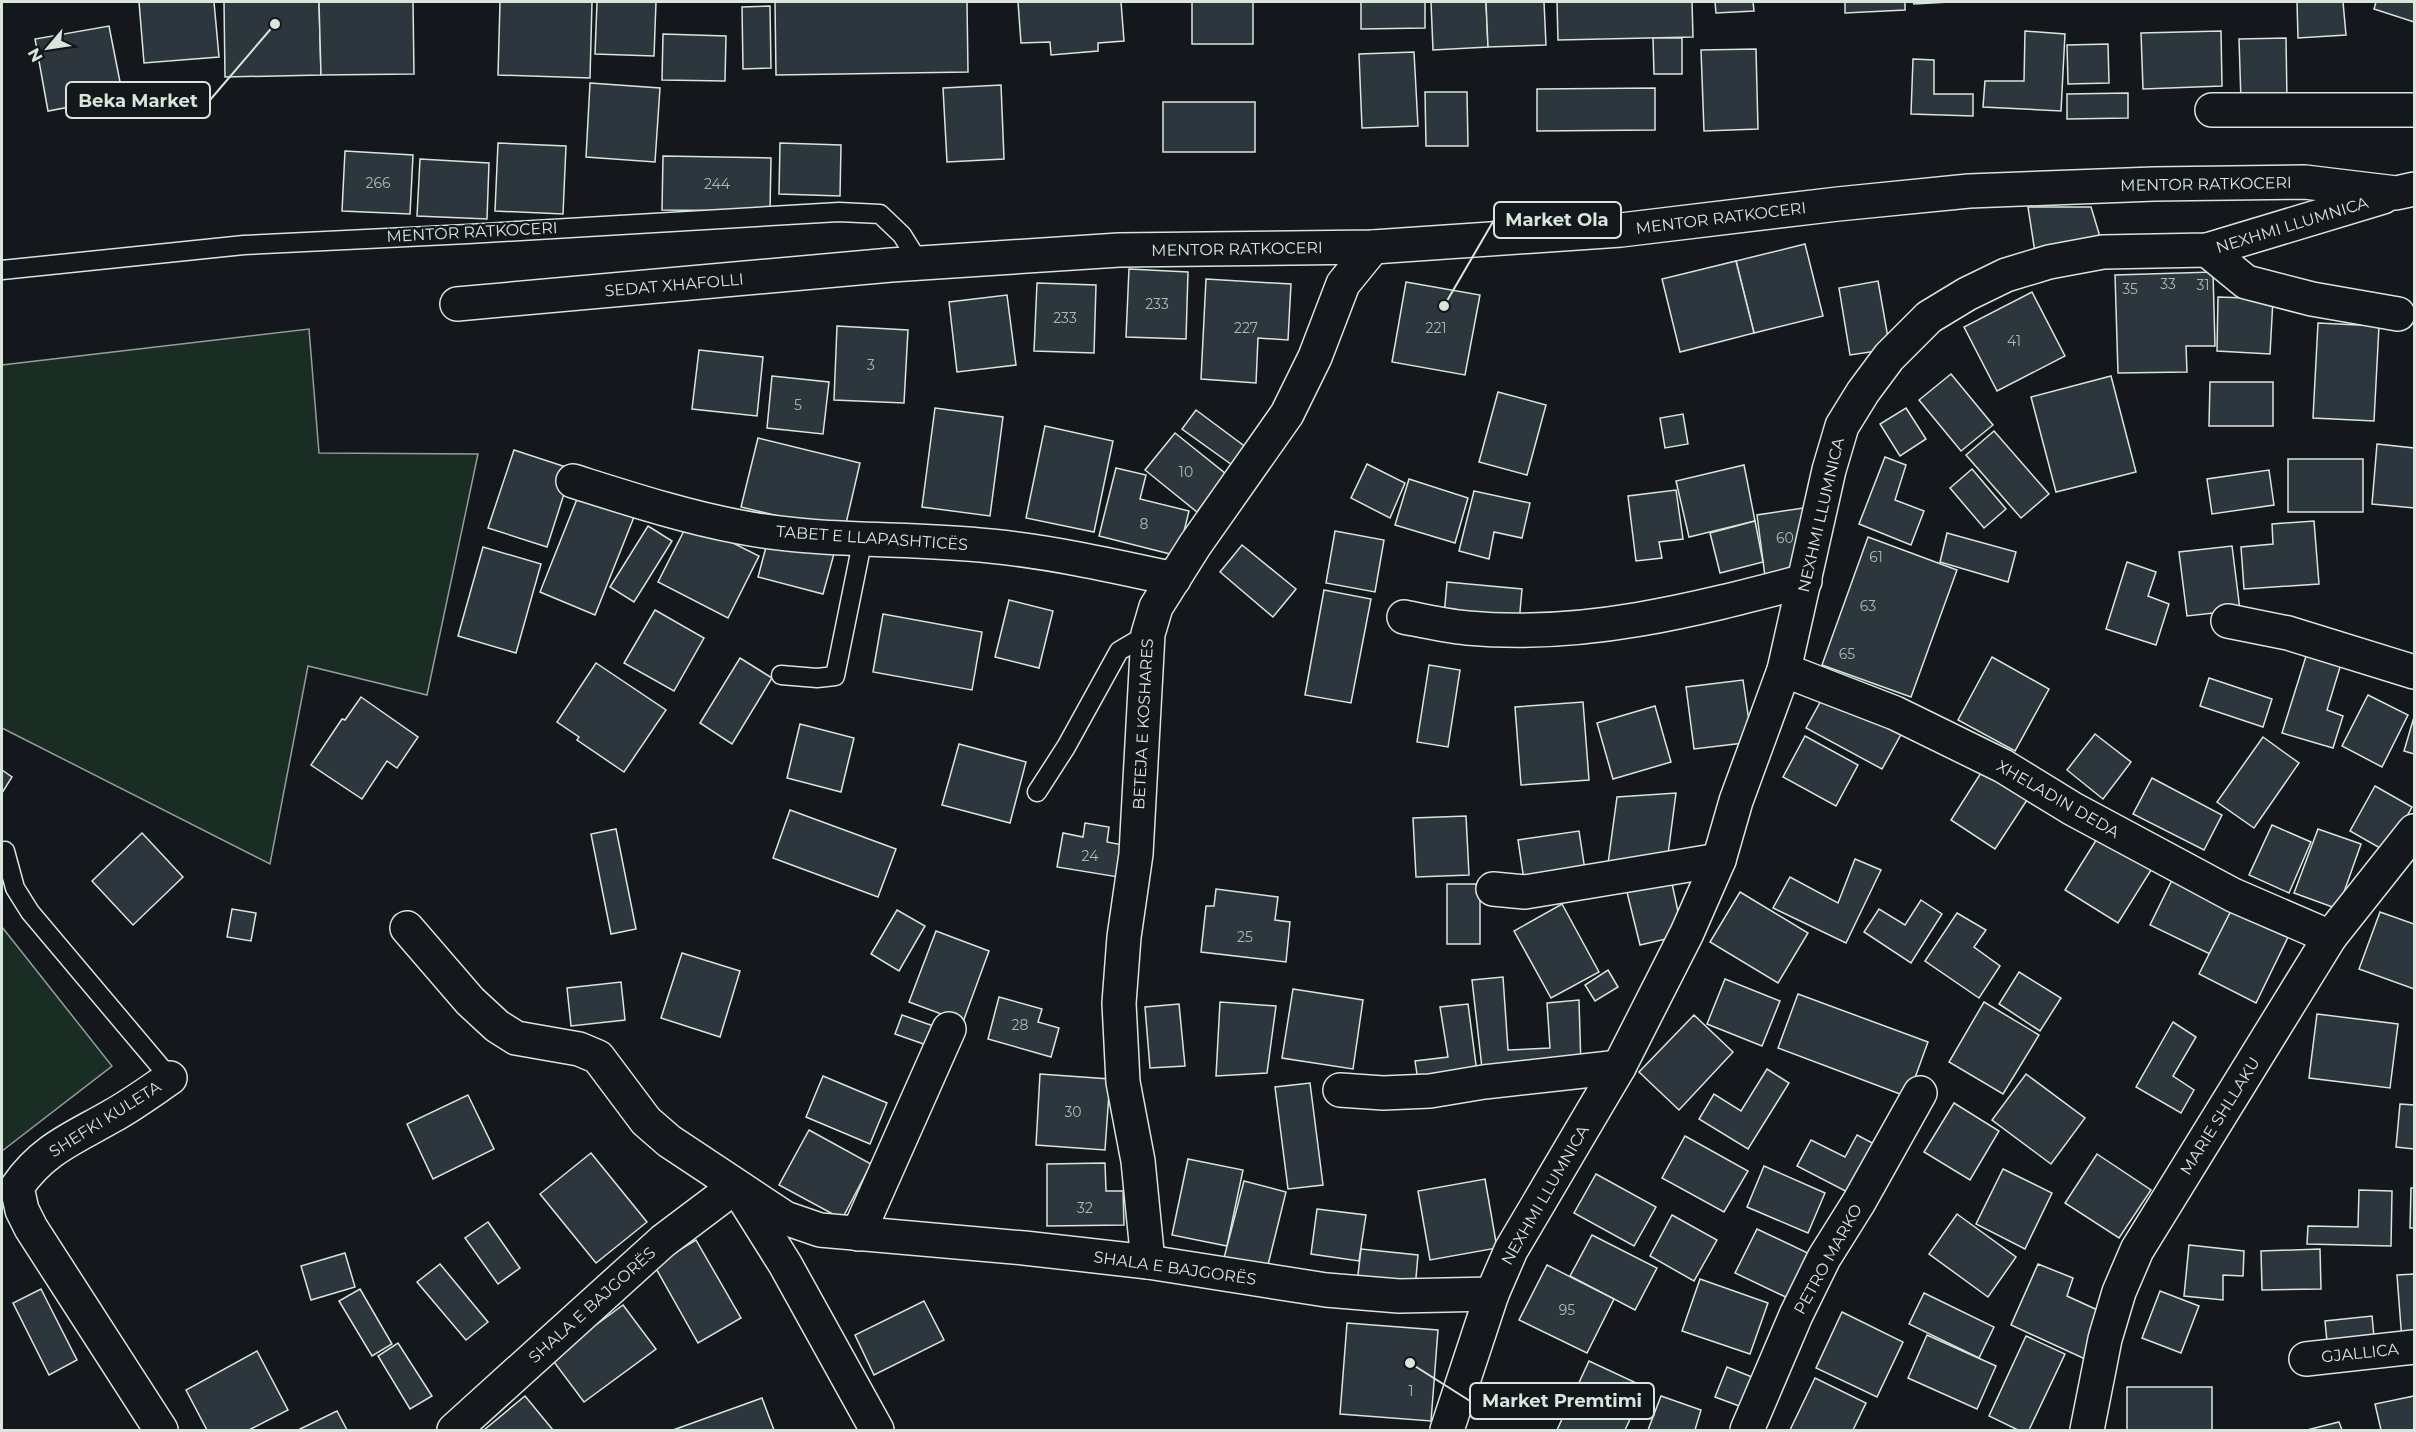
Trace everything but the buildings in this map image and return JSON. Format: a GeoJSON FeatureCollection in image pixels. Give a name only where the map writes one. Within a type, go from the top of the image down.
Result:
{"type":"FeatureCollection","features":[{"type":"Feature","properties":{"kind":"street"},"geometry":{"type":"LineString","coordinates":[[2212,110],[2415,110]]}},
{"type":"Feature","properties":{"kind":"street","name":"MENTOR RATKOCERI"},"geometry":{"type":"LineString","coordinates":[[905,264],[1119,250],[1373,247],[1621,230],[1969,191],[2154,184],[2304,182],[2405,191]]}},
{"type":"Feature","properties":{"kind":"street","name":"NEXHMI LLUMNICA"},"geometry":{"type":"LineString","coordinates":[[1447,1431],[1492,1294],[1511,1250],[1619,1067],[1687,933],[1719,860],[1736,801],[1784,670],[1829,470],[1842,426],[1889,357],[1929,317],[1967,294],[2006,275],[2049,261],[2103,252],[2207,250],[2405,191]]}},
{"type":"Feature","properties":{"kind":"street","name":"BETEJA E KOSHARES"},"geometry":{"type":"LineString","coordinates":[[1148,1262],[1138,1161],[1123,1083],[1119,1003],[1124,937],[1136,854],[1148,634],[1156,607],[1195,545],[1287,414],[1315,357],[1343,284],[1373,247]]}},
{"type":"Feature","properties":{"kind":"street"},"geometry":{"type":"LineString","coordinates":[[2207,250],[2246,282],[2312,299],[2398,314]]}},
{"type":"Feature","properties":{"kind":"street","name":"SEDAT XHAFOLLI"},"geometry":{"type":"LineString","coordinates":[[457,304],[905,264]]}},
{"type":"Feature","properties":{"kind":"street","name":"TABET E LLAPASHTICËS"},"geometry":{"type":"LineString","coordinates":[[573,481],[740,527],[991,546],[1092,562],[1174,579]]}},
{"type":"Feature","properties":{"kind":"street"},"geometry":{"type":"LineString","coordinates":[[1404,617],[1466,628],[1532,631],[1595,627],[1662,617],[1805,581]]}},
{"type":"Feature","properties":{"kind":"street"},"geometry":{"type":"LineString","coordinates":[[2228,621],[2288,633],[2415,672]]}},
{"type":"Feature","properties":{"kind":"street","name":"XHELADIN DEDA"},"geometry":{"type":"LineString","coordinates":[[1784,670],[1895,712],[2003,766],[2073,809],[2233,895],[2330,937]]}},
{"type":"Feature","properties":{"kind":"street","name":"MARIE SHLLAKU"},"geometry":{"type":"LineString","coordinates":[[2087,1431],[2105,1339],[2119,1292],[2137,1250],[2330,937],[2415,831]]}},
{"type":"Feature","properties":{"kind":"street"},"geometry":{"type":"LineString","coordinates":[[1493,890],[1525,892],[1719,860]]}},
{"type":"Feature","properties":{"kind":"street","name":"SHALA E BAJGORËS"},"geometry":{"type":"LineString","coordinates":[[407,928],[470,1000],[497,1026],[516,1038],[579,1049],[598,1057],[646,1121],[669,1141],[785,1218],[820,1230],[1024,1248],[1148,1262],[1326,1290],[1368,1294],[1399,1296],[1492,1294]]}},
{"type":"Feature","properties":{"kind":"street"},"geometry":{"type":"LineString","coordinates":[[858,1234],[949,1029]]}},
{"type":"Feature","properties":{"kind":"street"},"geometry":{"type":"LineString","coordinates":[[1340,1090],[1383,1093],[1430,1091],[1484,1082],[1619,1067]]}},
{"type":"Feature","properties":{"kind":"street","name":"SHEFKI KULETA"},"geometry":{"type":"LineString","coordinates":[[161,1431],[31,1228],[22,1210],[17,1187],[30,1168],[54,1148],[114,1115],[170,1078]]}},
{"type":"Feature","properties":{"kind":"street","name":"PETRO MARKO"},"geometry":{"type":"LineString","coordinates":[[1747,1431],[1796,1315],[1824,1258],[1859,1202],[1920,1093]]}},
{"type":"Feature","properties":{"kind":"street","name":"SHALA E BAJGORËS"},"geometry":{"type":"LineString","coordinates":[[454,1431],[663,1241],[736,1186]]}},
{"type":"Feature","properties":{"kind":"street","name":"SHALA E BAJGORËS"},"geometry":{"type":"LineString","coordinates":[[736,1186],[785,1264],[877,1431]]}},
{"type":"Feature","properties":{"kind":"street","name":"GJALLICA"},"geometry":{"type":"LineString","coordinates":[[2306,1359],[2415,1347]]}},
{"type":"Feature","properties":{"kind":"lane","name":"MENTOR RATKOCERI"},"geometry":{"type":"LineString","coordinates":[[2,270],[244,245],[839,212],[880,214],[902,235],[905,264]]}},
{"type":"Feature","properties":{"kind":"lane"},"geometry":{"type":"LineString","coordinates":[[781,675],[818,678],[835,676],[863,538]]}},
{"type":"Feature","properties":{"kind":"lane"},"geometry":{"type":"LineString","coordinates":[[1037,792],[1066,747],[1119,651],[1148,634]]}},
{"type":"Feature","properties":{"kind":"lane","name":"SHEFKI KULETA"},"geometry":{"type":"LineString","coordinates":[[5,851],[15,888],[30,912],[170,1078]]}},
{"type":"Feature","properties":{"kind":"green space"},"geometry":{"type":"Polygon","coordinates":[[[309,329],[319,453],[478,454],[427,695],[308,666],[270,864],[2,728],[2,365],[309,329]]]}},
{"type":"Feature","properties":{"kind":"green space"},"geometry":{"type":"Polygon","coordinates":[[[2,927],[112,1066],[2,1151],[2,927]]]}},
{"type":"Feature","properties":{"kind":"place","name":"Beka Market"},"geometry":{"type":"Point","coordinates":[275,24]}},
{"type":"Feature","properties":{"kind":"place","name":"Market Ola"},"geometry":{"type":"Point","coordinates":[1444,306]}},
{"type":"Feature","properties":{"kind":"place","name":"Market Premtimi"},"geometry":{"type":"Point","coordinates":[1410,1363]}}]}
